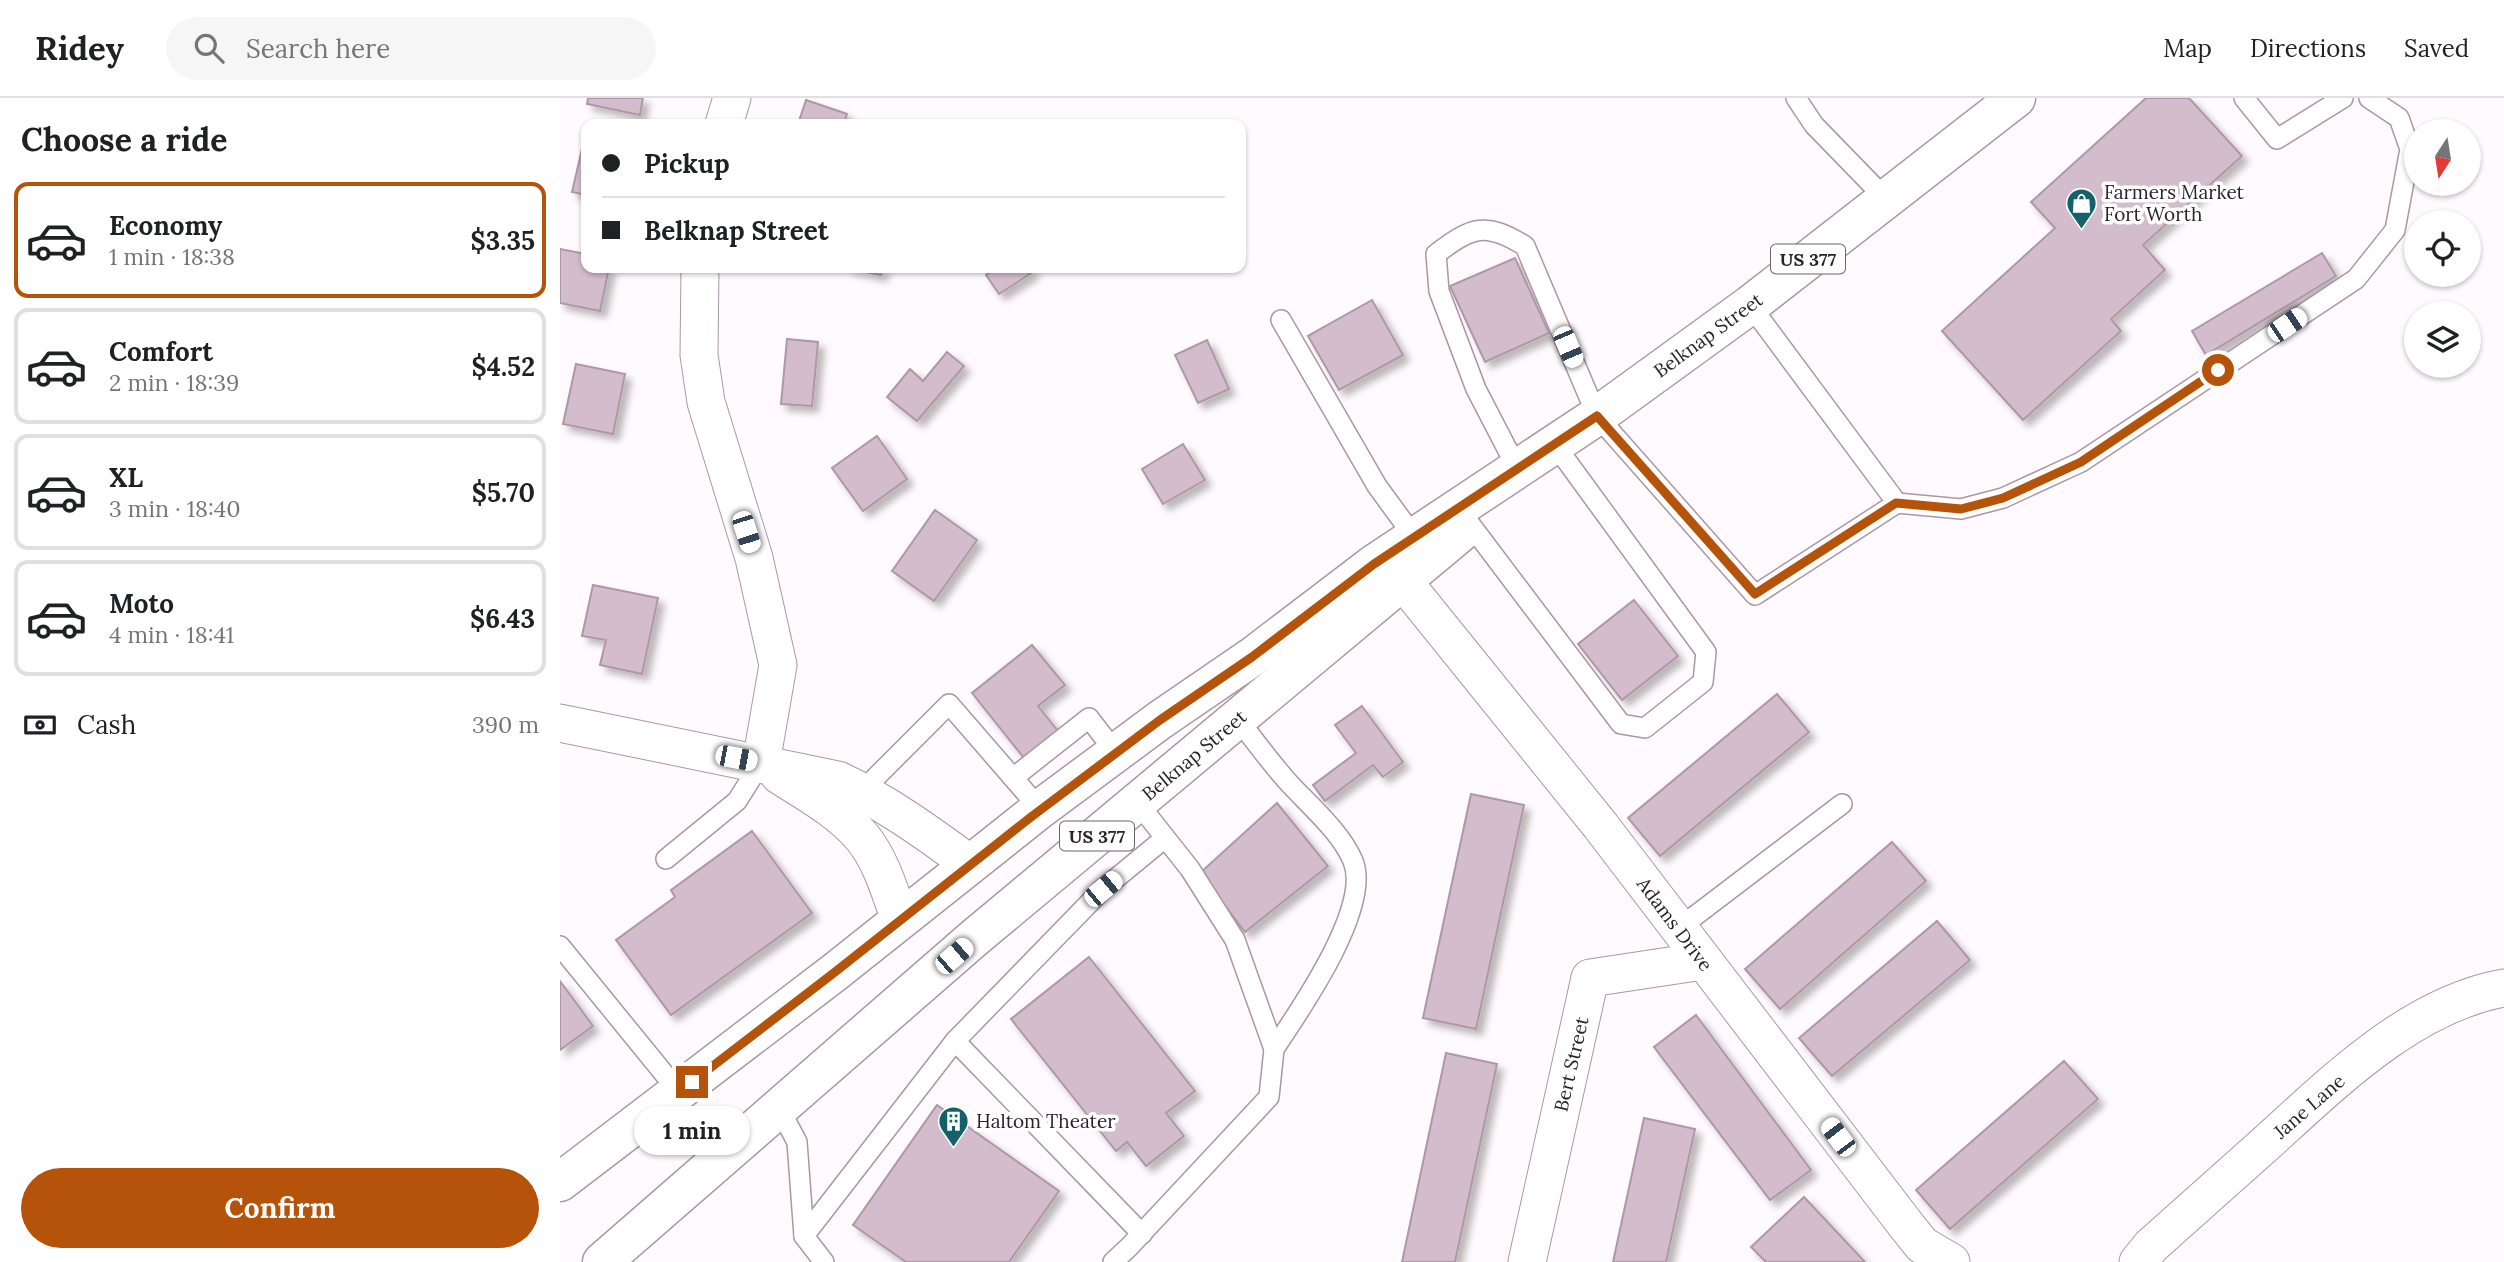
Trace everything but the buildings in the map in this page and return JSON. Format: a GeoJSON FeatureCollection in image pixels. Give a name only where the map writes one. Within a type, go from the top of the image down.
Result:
{"type":"FeatureCollection","features":[{"type":"Feature","properties":{"kind":"main road","name":"Belknap Street"},"geometry":{"type":"LineString","coordinates":[[560,1182],[1116,753],[1252,657],[1374,564],[1597,416],[1750,305],[2016,98]]}},
{"type":"Feature","properties":{"kind":"main road","name":"Belknap Street"},"geometry":{"type":"LineString","coordinates":[[603,1262],[973,939],[1597,416]]}},
{"type":"Feature","properties":{"kind":"street"},"geometry":{"type":"LineString","coordinates":[[726,119],[732,98]]}},
{"type":"Feature","properties":{"kind":"street"},"geometry":{"type":"LineString","coordinates":[[700,273],[699,355],[706,402],[754,558],[778,665],[761,763]]}},
{"type":"Feature","properties":{"kind":"street","name":"Adams Drive"},"geometry":{"type":"LineString","coordinates":[[1403,581],[1600,825],[1922,1245],[1951,1262]]}},
{"type":"Feature","properties":{"kind":"street"},"geometry":{"type":"LineString","coordinates":[[560,723],[838,780],[862,791],[934,837],[970,864]]}},
{"type":"Feature","properties":{"kind":"street"},"geometry":{"type":"LineString","coordinates":[[761,763],[828,807],[861,836],[875,857],[900,920]]}},
{"type":"Feature","properties":{"kind":"street","name":"Bert Street"},"geometry":{"type":"LineString","coordinates":[[1527,1262],[1590,978],[1703,961]]}},
{"type":"Feature","properties":{"kind":"street","name":"Jane Lane"},"geometry":{"type":"LineString","coordinates":[[2138,1262],[2151,1246],[2325,1090],[2412,1023],[2456,1003],[2504,988]]}},
{"type":"Feature","properties":{"kind":"lane"},"geometry":{"type":"LineString","coordinates":[[1796,98],[1814,125],[1885,198]]}},
{"type":"Feature","properties":{"kind":"lane"},"geometry":{"type":"LineString","coordinates":[[2244,98],[2277,139],[2343,98]]}},
{"type":"Feature","properties":{"kind":"lane"},"geometry":{"type":"LineString","coordinates":[[1518,470],[1476,388],[1438,291],[1436,254],[1468,232],[1485,230],[1508,236],[1525,246],[1597,416],[1755,594],[1896,503],[1961,509],[2003,498],[2081,462],[2356,279],[2395,229],[2410,149],[2399,118],[2368,98]]}},
{"type":"Feature","properties":{"kind":"lane"},"geometry":{"type":"LineString","coordinates":[[1750,305],[1896,503]]}},
{"type":"Feature","properties":{"kind":"lane"},"geometry":{"type":"LineString","coordinates":[[1281,320],[1377,486],[1415,538]]}},
{"type":"Feature","properties":{"kind":"lane"},"geometry":{"type":"LineString","coordinates":[[1470,524],[1621,724],[1645,728],[1680,703],[1703,682],[1706,652],[1558,450]]}},
{"type":"Feature","properties":{"kind":"lane"},"geometry":{"type":"LineString","coordinates":[[862,791],[949,704],[1040,810]]}},
{"type":"Feature","properties":{"kind":"lane"},"geometry":{"type":"LineString","coordinates":[[1013,778],[1089,718],[1116,753]]}},
{"type":"Feature","properties":{"kind":"lane"},"geometry":{"type":"LineString","coordinates":[[1237,719],[1345,847],[1354,862],[1358,885],[1352,912],[1310,995],[1274,1049]]}},
{"type":"Feature","properties":{"kind":"lane"},"geometry":{"type":"LineString","coordinates":[[666,859],[737,801],[761,763]]}},
{"type":"Feature","properties":{"kind":"lane"},"geometry":{"type":"LineString","coordinates":[[1113,1262],[1269,1097],[1274,1049],[1235,940],[1190,869],[1137,802]]}},
{"type":"Feature","properties":{"kind":"lane"},"geometry":{"type":"LineString","coordinates":[[1679,928],[1842,804]]}},
{"type":"Feature","properties":{"kind":"lane"},"geometry":{"type":"LineString","coordinates":[[804,1236],[955,1041],[1103,889],[1165,838]]}},
{"type":"Feature","properties":{"kind":"lane"},"geometry":{"type":"LineString","coordinates":[[560,946],[679,1092]]}},
{"type":"Feature","properties":{"kind":"lane"},"geometry":{"type":"LineString","coordinates":[[955,1041],[1142,1234]]}},
{"type":"Feature","properties":{"kind":"lane"},"geometry":{"type":"LineString","coordinates":[[779,1108],[797,1142],[804,1236],[824,1262]]}},
{"type":"Feature","properties":{"kind":"place","name":"Farmers Market Fort Worth"},"geometry":{"type":"Point","coordinates":[2081,230]}},
{"type":"Feature","properties":{"kind":"place","name":"Haltom Theater"},"geometry":{"type":"Point","coordinates":[953,1148]}},
{"type":"Feature","properties":{"kind":"route"},"geometry":{"type":"LineString","coordinates":[[692,1082],[1031,817],[1160,720],[1252,657],[1374,564],[1597,416],[1755,594],[1896,503],[1961,509],[2003,498],[2081,462],[2218,370]]}}]}
